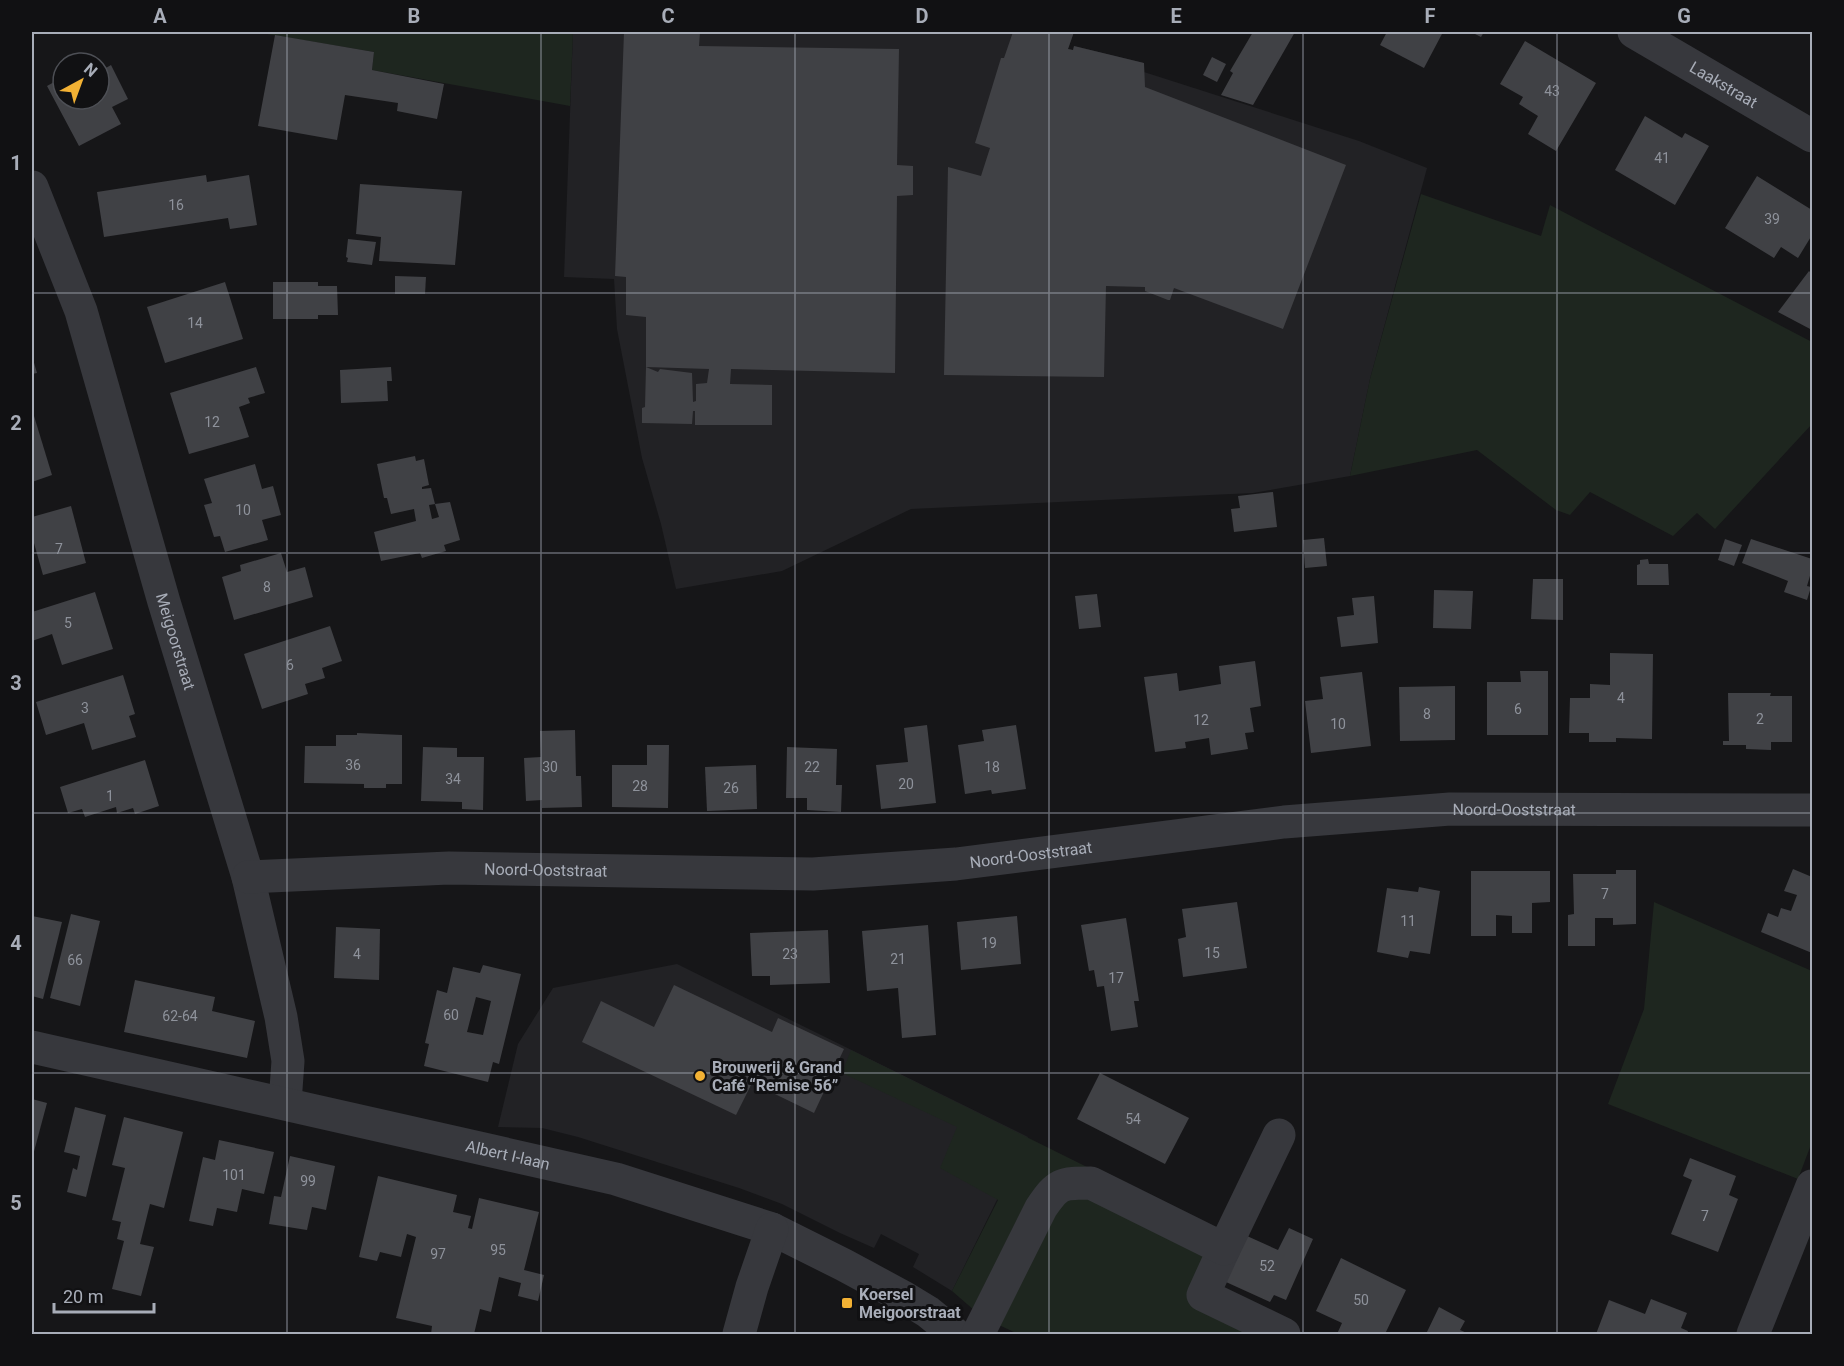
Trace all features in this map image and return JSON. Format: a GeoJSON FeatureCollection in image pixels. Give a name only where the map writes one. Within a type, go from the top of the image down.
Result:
{"type":"FeatureCollection","features":[{"type":"Feature","properties":{"kind":"street","name":"Laakstraat"},"geometry":{"type":"LineString","coordinates":[[1634,32],[1812,136]]}},
{"type":"Feature","properties":{"kind":"street","name":"Meigoorstraat"},"geometry":{"type":"LineString","coordinates":[[32,188],[81,310],[164,602],[248,877],[281,1017],[288,1061],[285,1103]]}},
{"type":"Feature","properties":{"kind":"street","name":"Noord-Ooststraat"},"geometry":{"type":"LineString","coordinates":[[248,877],[449,868],[813,874],[956,864],[1284,822],[1450,809],[1812,810]]}},
{"type":"Feature","properties":{"kind":"street","name":"Albert I-laan"},"geometry":{"type":"LineString","coordinates":[[32,1047],[616,1179],[772,1229],[905,1298],[928,1312],[955,1335]]}},
{"type":"Feature","properties":{"kind":"street"},"geometry":{"type":"LineString","coordinates":[[1279,1135],[1203,1295],[1284,1335]]}},
{"type":"Feature","properties":{"kind":"street"},"geometry":{"type":"LineString","coordinates":[[978,1335],[1041,1208],[1054,1188],[1069,1183],[1090,1183],[1224,1249]]}},
{"type":"Feature","properties":{"kind":"street"},"geometry":{"type":"LineString","coordinates":[[1753,1335],[1812,1186]]}},
{"type":"Feature","properties":{"kind":"street"},"geometry":{"type":"LineString","coordinates":[[739,1335],[752,1287],[772,1229]]}},
{"type":"Feature","properties":{"kind":"shaded area"},"geometry":{"type":"Polygon","coordinates":[[[255,32],[573,32],[570,106],[372,70],[374,52],[255,32]]]}},
{"type":"Feature","properties":{"kind":"shaded area"},"geometry":{"type":"Polygon","coordinates":[[[573,32],[1074,32],[1068,49],[1073,50],[1074,46],[1144,63],[1144,72],[1359,141],[1427,168],[1370,379],[1350,476],[1253,493],[911,509],[782,571],[676,589],[661,524],[642,458],[617,329],[614,279],[564,277],[573,32]]]}},
{"type":"Feature","properties":{"kind":"shaded area"},"geometry":{"type":"Polygon","coordinates":[[[1421,194],[1541,236],[1550,205],[1812,342],[1812,424],[1715,529],[1697,513],[1673,536],[1590,492],[1570,515],[1556,510],[1477,450],[1350,476],[1370,379],[1421,194]]]}},
{"type":"Feature","properties":{"kind":"shaded area"},"geometry":{"type":"Polygon","coordinates":[[[1654,902],[1812,971],[1812,1142],[1798,1179],[1608,1104],[1644,1009],[1654,902]]]}},
{"type":"Feature","properties":{"kind":"shaded area"},"geometry":{"type":"Polygon","coordinates":[[[677,964],[1028,1137],[952,1291],[913,1267],[919,1254],[881,1234],[874,1248],[782,1204],[739,1188],[578,1137],[542,1128],[498,1127],[518,1044],[553,988],[677,964]]]}},
{"type":"Feature","properties":{"kind":"shaded area"},"geometry":{"type":"Polygon","coordinates":[[[851,1050],[1222,1234],[1196,1295],[1277,1334],[1018,1334],[982,1317],[952,1291],[998,1200],[940,1168],[957,1127],[842,1073],[851,1050]]]}},
{"type":"Feature","properties":{"kind":"building"},"geometry":{"type":"Polygon","coordinates":[[[624,32],[700,32],[699,46],[899,49],[897,165],[913,166],[913,195],[897,196],[895,373],[731,369],[730,384],[772,385],[772,425],[695,425],[695,411],[693,411],[692,424],[642,423],[642,408],[645,407],[646,317],[626,315],[626,277],[615,276],[624,32]],[[646,367],[658,372],[660,369],[692,373],[693,402],[696,401],[696,384],[707,383],[709,369],[646,367]]]}},
{"type":"Feature","properties":{"kind":"building"},"geometry":{"type":"Polygon","coordinates":[[[1013,32],[1074,32],[1068,49],[1073,50],[1074,46],[1144,63],[1145,87],[1346,165],[1283,329],[1174,288],[1168,300],[1145,291],[1145,287],[1106,286],[1104,377],[944,375],[948,167],[981,176],[990,148],[975,143],[1001,58],[1004,58],[1013,32]]]}},
{"type":"Feature","properties":{"kind":"building"},"geometry":{"type":"Polygon","coordinates":[[[1253,32],[1295,32],[1253,105],[1221,95],[1233,73],[1230,71],[1253,32]]]}},
{"type":"Feature","properties":{"kind":"building"},"geometry":{"type":"Polygon","coordinates":[[[1387,32],[1443,32],[1424,68],[1380,45],[1387,32]]]}},
{"type":"Feature","properties":{"kind":"building"},"geometry":{"type":"Polygon","coordinates":[[[1471,32],[1484,32],[1481,37],[1471,32]]]}},
{"type":"Feature","properties":{"kind":"building"},"geometry":{"type":"Polygon","coordinates":[[[275,35],[374,52],[372,70],[444,84],[437,119],[397,111],[398,103],[345,95],[337,140],[258,126],[275,35]]]}},
{"type":"Feature","properties":{"kind":"building"},"geometry":{"type":"Polygon","coordinates":[[[1525,41],[1596,83],[1556,151],[1528,134],[1538,116],[1519,104],[1523,97],[1500,84],[1525,41]]]}},
{"type":"Feature","properties":{"kind":"building"},"geometry":{"type":"Polygon","coordinates":[[[1212,57],[1226,64],[1217,82],[1203,75],[1212,57]]]}},
{"type":"Feature","properties":{"kind":"building"},"geometry":{"type":"Polygon","coordinates":[[[111,65],[128,99],[112,107],[121,124],[79,146],[60,111],[111,111],[111,65]]]}},
{"type":"Feature","properties":{"kind":"building"},"geometry":{"type":"Polygon","coordinates":[[[1645,116],[1682,138],[1685,133],[1709,146],[1675,205],[1615,170],[1645,116]]]}},
{"type":"Feature","properties":{"kind":"building"},"geometry":{"type":"Polygon","coordinates":[[[206,175],[207,182],[249,175],[257,225],[230,229],[228,218],[104,237],[97,192],[206,175]]]}},
{"type":"Feature","properties":{"kind":"building"},"geometry":{"type":"Polygon","coordinates":[[[1757,176],[1812,210],[1812,235],[1798,258],[1781,247],[1774,258],[1725,228],[1757,176]]]}},
{"type":"Feature","properties":{"kind":"building"},"geometry":{"type":"Polygon","coordinates":[[[360,184],[462,191],[455,265],[379,261],[381,237],[356,234],[360,184]]]}},
{"type":"Feature","properties":{"kind":"building"},"geometry":{"type":"Polygon","coordinates":[[[348,239],[376,242],[372,265],[347,262],[348,239]]]}},
{"type":"Feature","properties":{"kind":"building"},"geometry":{"type":"Polygon","coordinates":[[[1809,271],[1812,274],[1812,330],[1778,312],[1809,271]]]}},
{"type":"Feature","properties":{"kind":"building"},"geometry":{"type":"Polygon","coordinates":[[[395,276],[426,277],[425,294],[395,294],[395,276]]]}},
{"type":"Feature","properties":{"kind":"building"},"geometry":{"type":"Polygon","coordinates":[[[225,282],[243,339],[165,363],[147,307],[225,282]]]}},
{"type":"Feature","properties":{"kind":"building"},"geometry":{"type":"Polygon","coordinates":[[[273,282],[318,282],[318,286],[337,286],[338,315],[318,315],[318,319],[273,319],[273,282]]]}},
{"type":"Feature","properties":{"kind":"building"},"geometry":{"type":"Polygon","coordinates":[[[32,356],[37,373],[32,374],[32,356]]]}},
{"type":"Feature","properties":{"kind":"building"},"geometry":{"type":"Polygon","coordinates":[[[256,367],[265,393],[248,398],[250,403],[239,407],[249,437],[189,454],[170,393],[256,367]]]}},
{"type":"Feature","properties":{"kind":"building"},"geometry":{"type":"Polygon","coordinates":[[[391,367],[392,381],[387,381],[388,401],[341,403],[340,370],[391,367]]]}},
{"type":"Feature","properties":{"kind":"building"},"geometry":{"type":"Polygon","coordinates":[[[34,416],[52,475],[32,482],[32,417],[34,416]]]}},
{"type":"Feature","properties":{"kind":"building"},"geometry":{"type":"Polygon","coordinates":[[[415,456],[416,461],[424,459],[429,485],[422,489],[431,488],[435,504],[450,502],[460,540],[444,545],[446,551],[422,558],[420,553],[381,561],[374,532],[416,521],[414,509],[391,514],[387,498],[384,498],[377,464],[415,456]],[[435,504],[429,505],[432,519],[439,517],[435,504]]]}},
{"type":"Feature","properties":{"kind":"building"},"geometry":{"type":"Polygon","coordinates":[[[255,464],[262,489],[273,486],[281,515],[262,520],[268,540],[225,552],[220,536],[214,537],[204,505],[212,503],[204,479],[255,464]]]}},
{"type":"Feature","properties":{"kind":"building"},"geometry":{"type":"Polygon","coordinates":[[[1273,492],[1277,527],[1234,532],[1231,509],[1240,508],[1238,496],[1273,492]]]}},
{"type":"Feature","properties":{"kind":"building"},"geometry":{"type":"Polygon","coordinates":[[[71,506],[86,563],[43,575],[32,536],[32,517],[71,506]]]}},
{"type":"Feature","properties":{"kind":"building"},"geometry":{"type":"Polygon","coordinates":[[[1324,538],[1327,566],[1305,568],[1303,540],[1324,538]]]}},
{"type":"Feature","properties":{"kind":"building"},"geometry":{"type":"Polygon","coordinates":[[[1725,539],[1742,545],[1734,566],[1718,560],[1725,539]]]}},
{"type":"Feature","properties":{"kind":"building"},"geometry":{"type":"Polygon","coordinates":[[[1751,539],[1812,559],[1812,569],[1807,586],[1811,587],[1807,600],[1784,592],[1788,581],[1742,563],[1751,539]]]}},
{"type":"Feature","properties":{"kind":"building"},"geometry":{"type":"Polygon","coordinates":[[[281,553],[287,572],[305,567],[313,597],[234,620],[222,577],[241,571],[240,565],[281,553]]]}},
{"type":"Feature","properties":{"kind":"building"},"geometry":{"type":"Polygon","coordinates":[[[1648,559],[1649,564],[1668,564],[1669,585],[1637,585],[1637,565],[1640,564],[1640,560],[1648,559]]]}},
{"type":"Feature","properties":{"kind":"building"},"geometry":{"type":"Polygon","coordinates":[[[1533,579],[1563,579],[1563,620],[1531,619],[1533,579]]]}},
{"type":"Feature","properties":{"kind":"building"},"geometry":{"type":"Polygon","coordinates":[[[1434,590],[1473,591],[1471,629],[1433,628],[1434,590]]]}},
{"type":"Feature","properties":{"kind":"building"},"geometry":{"type":"Polygon","coordinates":[[[95,592],[113,649],[62,665],[52,634],[32,641],[32,612],[95,592]]]}},
{"type":"Feature","properties":{"kind":"building"},"geometry":{"type":"Polygon","coordinates":[[[1097,594],[1101,627],[1079,629],[1075,596],[1097,594]]]}},
{"type":"Feature","properties":{"kind":"building"},"geometry":{"type":"Polygon","coordinates":[[[1374,596],[1378,643],[1341,647],[1337,617],[1354,615],[1352,598],[1374,596]]]}},
{"type":"Feature","properties":{"kind":"building"},"geometry":{"type":"Polygon","coordinates":[[[330,626],[342,661],[322,668],[325,678],[305,684],[308,694],[262,709],[244,654],[330,626]]]}},
{"type":"Feature","properties":{"kind":"building"},"geometry":{"type":"Polygon","coordinates":[[[1610,653],[1653,654],[1652,739],[1616,738],[1616,742],[1589,742],[1589,733],[1569,733],[1570,698],[1590,698],[1590,684],[1610,685],[1610,653]]]}},
{"type":"Feature","properties":{"kind":"building"},"geometry":{"type":"Polygon","coordinates":[[[1255,661],[1261,706],[1250,708],[1254,732],[1245,733],[1248,749],[1211,755],[1209,738],[1185,742],[1186,748],[1155,752],[1144,677],[1177,673],[1179,691],[1221,684],[1219,666],[1255,661]]]}},
{"type":"Feature","properties":{"kind":"building"},"geometry":{"type":"Polygon","coordinates":[[[1520,671],[1548,671],[1548,735],[1487,735],[1487,682],[1521,682],[1520,671]]]}},
{"type":"Feature","properties":{"kind":"building"},"geometry":{"type":"Polygon","coordinates":[[[1362,672],[1371,746],[1311,753],[1305,701],[1323,699],[1320,677],[1362,672]]]}},
{"type":"Feature","properties":{"kind":"building"},"geometry":{"type":"Polygon","coordinates":[[[123,675],[135,714],[129,716],[136,737],[92,750],[84,723],[46,735],[36,702],[123,675]]]}},
{"type":"Feature","properties":{"kind":"building"},"geometry":{"type":"Polygon","coordinates":[[[1455,686],[1455,740],[1400,741],[1399,687],[1455,686]]]}},
{"type":"Feature","properties":{"kind":"building"},"geometry":{"type":"Polygon","coordinates":[[[1728,693],[1771,693],[1770,696],[1792,696],[1792,742],[1771,742],[1771,750],[1746,749],[1746,745],[1723,745],[1723,741],[1729,741],[1728,693]]]}},
{"type":"Feature","properties":{"kind":"building"},"geometry":{"type":"Polygon","coordinates":[[[927,725],[936,803],[881,809],[876,765],[908,762],[904,728],[927,725]]]}},
{"type":"Feature","properties":{"kind":"building"},"geometry":{"type":"Polygon","coordinates":[[[1016,725],[1026,789],[992,794],[991,790],[965,794],[958,745],[984,741],[982,730],[1016,725]]]}},
{"type":"Feature","properties":{"kind":"building"},"geometry":{"type":"Polygon","coordinates":[[[575,730],[576,776],[581,776],[582,807],[542,808],[542,800],[526,801],[524,758],[541,757],[540,731],[575,730]]]}},
{"type":"Feature","properties":{"kind":"building"},"geometry":{"type":"Polygon","coordinates":[[[357,733],[402,735],[402,784],[386,784],[386,788],[364,788],[364,784],[304,783],[305,746],[336,746],[336,735],[357,735],[357,733]]]}},
{"type":"Feature","properties":{"kind":"building"},"geometry":{"type":"Polygon","coordinates":[[[647,745],[669,745],[668,808],[612,807],[612,765],[647,765],[647,745]]]}},
{"type":"Feature","properties":{"kind":"building"},"geometry":{"type":"Polygon","coordinates":[[[423,747],[457,748],[457,757],[484,757],[483,810],[462,809],[462,802],[421,801],[423,747]]]}},
{"type":"Feature","properties":{"kind":"building"},"geometry":{"type":"Polygon","coordinates":[[[787,747],[837,749],[836,785],[842,785],[841,812],[807,810],[807,798],[786,798],[787,747]]]}},
{"type":"Feature","properties":{"kind":"building"},"geometry":{"type":"Polygon","coordinates":[[[145,760],[159,806],[135,814],[133,808],[117,813],[116,807],[85,817],[82,809],[68,813],[60,787],[145,760]]]}},
{"type":"Feature","properties":{"kind":"building"},"geometry":{"type":"Polygon","coordinates":[[[756,765],[757,809],[707,811],[705,767],[756,765]]]}},
{"type":"Feature","properties":{"kind":"building"},"geometry":{"type":"Polygon","coordinates":[[[1793,869],[1812,877],[1812,953],[1761,932],[1768,913],[1778,917],[1781,908],[1791,911],[1797,895],[1784,891],[1793,869]]]}},
{"type":"Feature","properties":{"kind":"building"},"geometry":{"type":"Polygon","coordinates":[[[1616,870],[1636,870],[1636,924],[1613,925],[1613,918],[1595,918],[1595,946],[1568,946],[1568,915],[1574,914],[1573,874],[1616,874],[1616,870]]]}},
{"type":"Feature","properties":{"kind":"building"},"geometry":{"type":"Polygon","coordinates":[[[1471,871],[1550,871],[1550,902],[1532,903],[1532,933],[1512,933],[1512,916],[1496,915],[1496,936],[1471,936],[1471,871]]]}},
{"type":"Feature","properties":{"kind":"building"},"geometry":{"type":"Polygon","coordinates":[[[1419,887],[1440,891],[1430,954],[1410,951],[1408,958],[1377,952],[1387,888],[1418,892],[1419,887]]]}},
{"type":"Feature","properties":{"kind":"building"},"geometry":{"type":"Polygon","coordinates":[[[1237,902],[1247,968],[1183,977],[1178,939],[1186,937],[1182,909],[1237,902]]]}},
{"type":"Feature","properties":{"kind":"building"},"geometry":{"type":"Polygon","coordinates":[[[71,914],[100,921],[80,1006],[50,998],[71,914]]]}},
{"type":"Feature","properties":{"kind":"building"},"geometry":{"type":"Polygon","coordinates":[[[32,916],[62,922],[43,999],[32,996],[32,916]]]}},
{"type":"Feature","properties":{"kind":"building"},"geometry":{"type":"Polygon","coordinates":[[[1017,916],[1021,964],[961,970],[957,922],[1017,916]]]}},
{"type":"Feature","properties":{"kind":"building"},"geometry":{"type":"Polygon","coordinates":[[[1126,918],[1139,1001],[1134,1001],[1138,1027],[1111,1031],[1104,986],[1097,987],[1094,970],[1089,971],[1081,925],[1126,918]]]}},
{"type":"Feature","properties":{"kind":"building"},"geometry":{"type":"Polygon","coordinates":[[[928,925],[936,1035],[902,1038],[898,988],[867,991],[862,931],[928,925]]]}},
{"type":"Feature","properties":{"kind":"building"},"geometry":{"type":"Polygon","coordinates":[[[336,927],[380,929],[379,980],[334,978],[336,927]]]}},
{"type":"Feature","properties":{"kind":"building"},"geometry":{"type":"Polygon","coordinates":[[[828,930],[830,983],[770,985],[770,976],[752,976],[750,933],[828,930]]]}},
{"type":"Feature","properties":{"kind":"building"},"geometry":{"type":"Polygon","coordinates":[[[483,965],[521,974],[499,1064],[493,1062],[488,1082],[424,1066],[429,1044],[425,1043],[437,990],[447,993],[453,967],[480,973],[483,965]],[[476,997],[467,1032],[483,1035],[491,1001],[476,997]]]}},
{"type":"Feature","properties":{"kind":"building"},"geometry":{"type":"Polygon","coordinates":[[[135,980],[215,997],[212,1011],[255,1021],[247,1058],[124,1032],[135,980]]]}},
{"type":"Feature","properties":{"kind":"building"},"geometry":{"type":"Polygon","coordinates":[[[674,985],[772,1032],[778,1018],[844,1049],[814,1113],[752,1083],[736,1115],[582,1042],[601,1001],[654,1027],[674,985]]]}},
{"type":"Feature","properties":{"kind":"building"},"geometry":{"type":"Polygon","coordinates":[[[1100,1073],[1189,1118],[1165,1164],[1077,1119],[1100,1073]]]}},
{"type":"Feature","properties":{"kind":"building"},"geometry":{"type":"Polygon","coordinates":[[[32,1099],[47,1103],[32,1159],[32,1099]]]}},
{"type":"Feature","properties":{"kind":"building"},"geometry":{"type":"Polygon","coordinates":[[[75,1107],[106,1115],[86,1197],[67,1192],[73,1168],[77,1170],[80,1156],[64,1152],[75,1107]]]}},
{"type":"Feature","properties":{"kind":"building"},"geometry":{"type":"Polygon","coordinates":[[[124,1117],[183,1132],[164,1208],[150,1204],[140,1244],[154,1247],[141,1296],[112,1289],[124,1241],[117,1239],[121,1222],[112,1220],[125,1168],[112,1165],[124,1117]]]}},
{"type":"Feature","properties":{"kind":"building"},"geometry":{"type":"Polygon","coordinates":[[[219,1140],[274,1152],[264,1194],[242,1189],[237,1212],[217,1208],[213,1226],[189,1221],[203,1157],[215,1160],[219,1140]]]}},
{"type":"Feature","properties":{"kind":"building"},"geometry":{"type":"Polygon","coordinates":[[[290,1156],[335,1166],[326,1210],[312,1207],[307,1230],[269,1224],[274,1196],[281,1197],[290,1156]]]}},
{"type":"Feature","properties":{"kind":"building"},"geometry":{"type":"Polygon","coordinates":[[[1690,1158],[1736,1176],[1729,1195],[1738,1199],[1718,1252],[1671,1234],[1692,1180],[1683,1176],[1690,1158]]]}},
{"type":"Feature","properties":{"kind":"building"},"geometry":{"type":"Polygon","coordinates":[[[378,1176],[457,1195],[453,1212],[471,1216],[468,1228],[472,1229],[479,1198],[539,1212],[524,1270],[544,1275],[538,1301],[518,1296],[521,1283],[499,1277],[491,1312],[480,1309],[474,1334],[431,1334],[432,1326],[396,1318],[416,1237],[407,1234],[401,1257],[380,1252],[377,1261],[359,1257],[378,1176]]]}},
{"type":"Feature","properties":{"kind":"building"},"geometry":{"type":"Polygon","coordinates":[[[1289,1228],[1313,1239],[1286,1300],[1274,1295],[1270,1302],[1226,1282],[1247,1236],[1278,1250],[1289,1228]]]}},
{"type":"Feature","properties":{"kind":"building"},"geometry":{"type":"Polygon","coordinates":[[[1341,1258],[1406,1290],[1385,1334],[1337,1334],[1342,1323],[1316,1311],[1341,1258]]]}},
{"type":"Feature","properties":{"kind":"building"},"geometry":{"type":"Polygon","coordinates":[[[1651,1299],[1687,1313],[1681,1328],[1688,1331],[1687,1334],[1596,1334],[1609,1300],[1645,1314],[1651,1299]]]}},
{"type":"Feature","properties":{"kind":"building"},"geometry":{"type":"Polygon","coordinates":[[[1439,1307],[1465,1321],[1460,1330],[1469,1334],[1426,1334],[1439,1307]]]}},
{"type":"Feature","properties":{"kind":"place","name":"Brouwerij & Grand Café “Remise 56”"},"geometry":{"type":"Point","coordinates":[700,1076]}},
{"type":"Feature","properties":{"kind":"place","name":"Koersel Meigoorstraat"},"geometry":{"type":"Point","coordinates":[847,1303]}}]}
